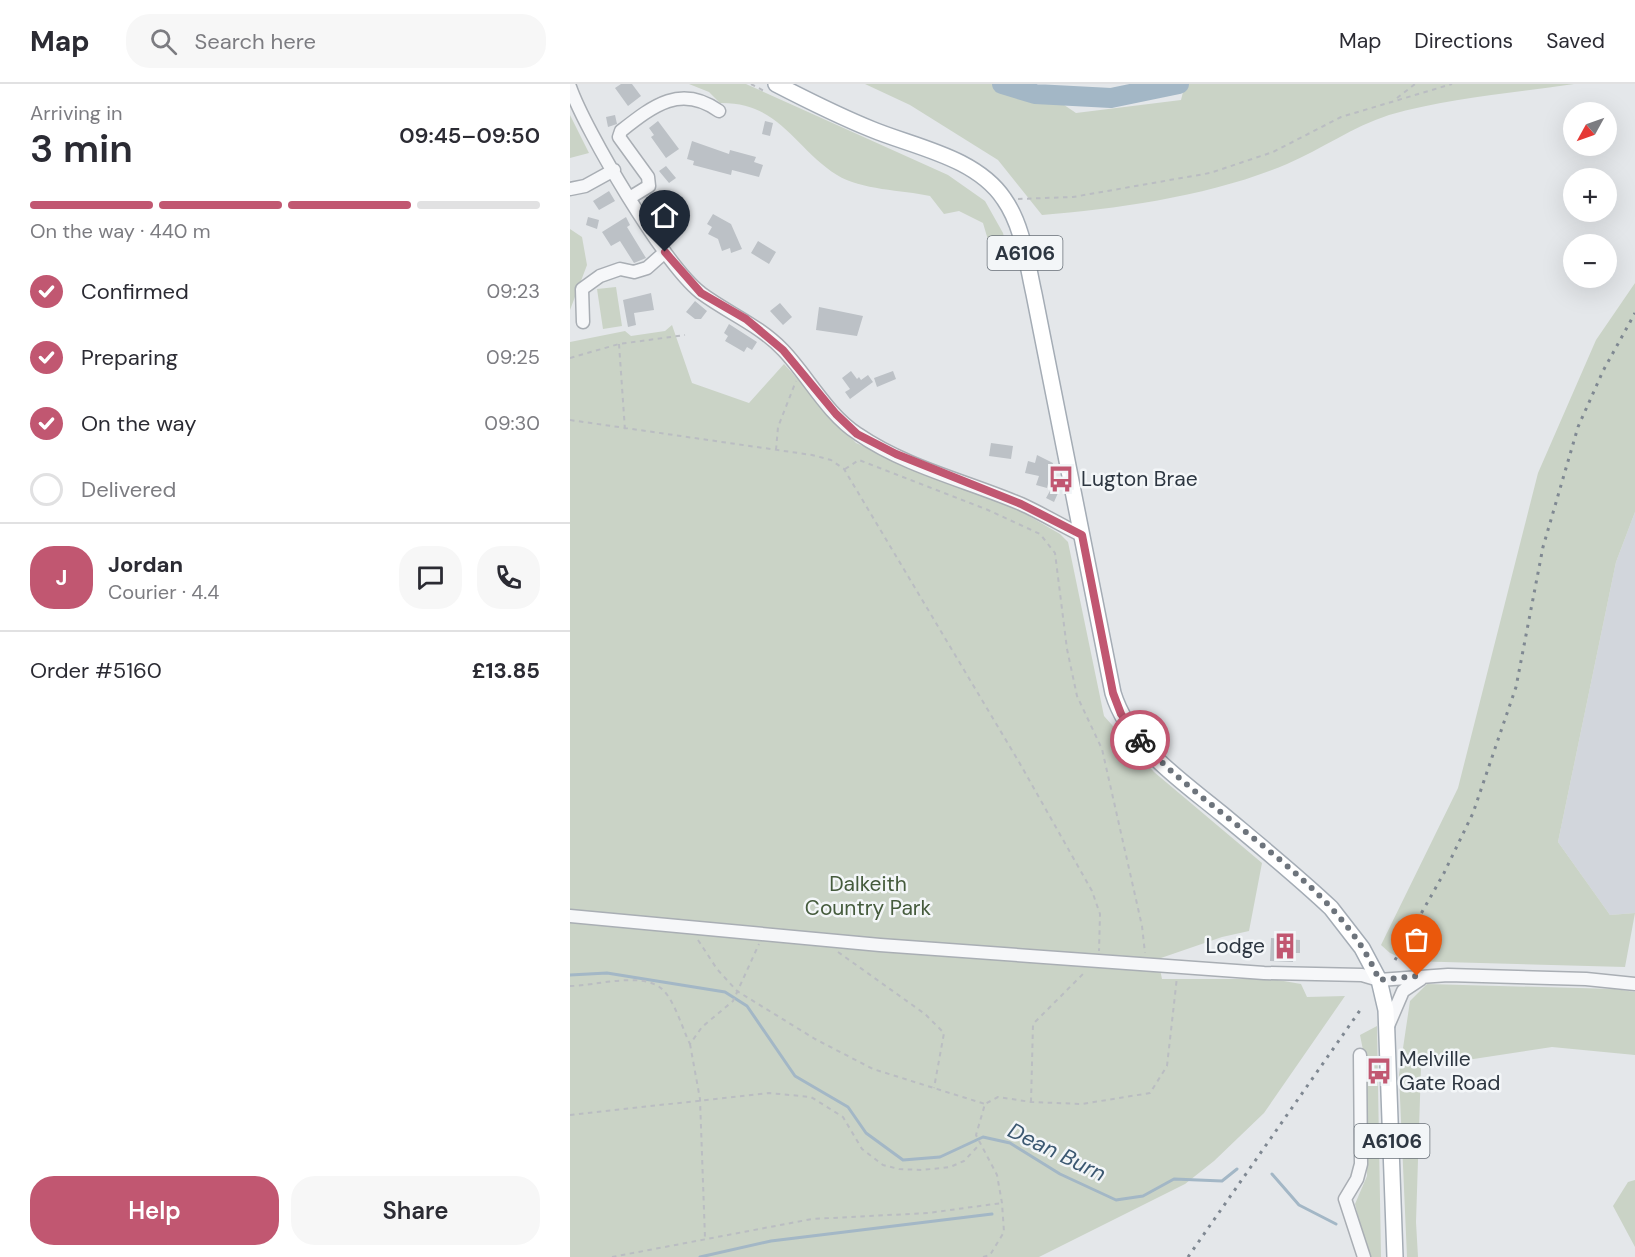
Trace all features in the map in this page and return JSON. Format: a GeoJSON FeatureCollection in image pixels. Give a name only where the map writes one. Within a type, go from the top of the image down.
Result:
{"type":"FeatureCollection","features":[{"type":"Feature","properties":{"kind":"main road","name":"A6106"},"geometry":{"type":"LineString","coordinates":[[772,88],[956,162],[986,179],[1005,200],[1024,249],[1113,693],[1125,721],[1163,764],[1330,908],[1354,935],[1379,980],[1388,1026],[1395,1257]]}},
{"type":"Feature","properties":{"kind":"street"},"geometry":{"type":"LineString","coordinates":[[570,87],[584,120],[665,252],[701,293],[746,319],[783,350],[836,414],[857,434],[896,454],[1021,504],[1082,535]]}},
{"type":"Feature","properties":{"kind":"street"},"geometry":{"type":"LineString","coordinates":[[631,197],[649,186],[648,177],[618,137],[621,131],[677,91],[690,90],[710,101],[719,111]]}},
{"type":"Feature","properties":{"kind":"street"},"geometry":{"type":"LineString","coordinates":[[570,189],[585,186],[614,170]]}},
{"type":"Feature","properties":{"kind":"street"},"geometry":{"type":"LineString","coordinates":[[583,322],[582,288],[600,276],[621,269],[634,272],[647,268],[665,252]]}},
{"type":"Feature","properties":{"kind":"street"},"geometry":{"type":"LineString","coordinates":[[570,916],[821,940],[1146,965],[1362,975],[1379,980],[1431,976],[1586,979],[1635,984]]}},
{"type":"Feature","properties":{"kind":"street"},"geometry":{"type":"LineString","coordinates":[[1388,1026],[1403,990],[1417,980],[1431,976]]}},
{"type":"Feature","properties":{"kind":"street"},"geometry":{"type":"LineString","coordinates":[[1360,1055],[1361,1164],[1357,1179],[1345,1199],[1364,1257]]}},
{"type":"Feature","properties":{"kind":"path"},"geometry":{"type":"LineString","coordinates":[[751,84],[772,88]]}},
{"type":"Feature","properties":{"kind":"path"},"geometry":{"type":"LineString","coordinates":[[1395,100],[1415,84]]}},
{"type":"Feature","properties":{"kind":"path"},"geometry":{"type":"LineString","coordinates":[[1005,200],[1073,197],[1210,173],[1273,152],[1341,117],[1452,84]]}},
{"type":"Feature","properties":{"kind":"path"},"geometry":{"type":"LineString","coordinates":[[570,358],[619,344],[685,335]]}},
{"type":"Feature","properties":{"kind":"path"},"geometry":{"type":"LineString","coordinates":[[619,344],[625,430]]}},
{"type":"Feature","properties":{"kind":"path"},"geometry":{"type":"LineString","coordinates":[[776,450],[778,427],[797,378]]}},
{"type":"Feature","properties":{"kind":"path"},"geometry":{"type":"LineString","coordinates":[[570,420],[625,430],[776,450],[831,460],[844,469],[1019,762],[1092,891],[1100,914],[1097,961],[1058,996],[1033,1024],[1031,1102]]}},
{"type":"Feature","properties":{"kind":"path"},"geometry":{"type":"LineString","coordinates":[[844,469],[859,460],[988,510],[1040,534],[1055,553],[1067,649],[1077,696],[1102,749],[1142,927],[1146,965]]}},
{"type":"Feature","properties":{"kind":"path"},"geometry":{"type":"LineString","coordinates":[[690,928],[717,969],[737,991],[815,1039],[873,1069],[985,1104]]}},
{"type":"Feature","properties":{"kind":"path"},"geometry":{"type":"LineString","coordinates":[[690,1044],[702,1027],[733,1000],[763,934]]}},
{"type":"Feature","properties":{"kind":"path"},"geometry":{"type":"LineString","coordinates":[[821,940],[925,1014],[944,1033],[934,1088]]}},
{"type":"Feature","properties":{"kind":"path"},"geometry":{"type":"LineString","coordinates":[[983,1257],[990,1254],[1004,1232],[997,1174],[976,1135],[985,1104],[998,1097],[1031,1102],[1082,1104],[1150,1093],[1167,1066],[1178,967]]}},
{"type":"Feature","properties":{"kind":"path"},"geometry":{"type":"LineString","coordinates":[[570,986],[617,980],[652,983],[663,991],[690,1044],[700,1099],[705,1239]]}},
{"type":"Feature","properties":{"kind":"path"},"geometry":{"type":"LineString","coordinates":[[570,1115],[769,1093],[811,1097],[843,1117],[862,1149],[883,1165],[899,1169],[922,1170],[950,1167],[964,1161],[980,1144]]}},
{"type":"Feature","properties":{"kind":"path"},"geometry":{"type":"LineString","coordinates":[[612,1257],[812,1219],[928,1213],[1002,1203]]}},
{"type":"Feature","properties":{"kind":"shaded area"},"geometry":{"type":"Polygon","coordinates":[[[1635,512],[1635,913],[1610,915],[1558,842],[1616,562],[1635,512]]]}},
{"type":"Feature","properties":{"kind":"green space"},"geometry":{"type":"Polygon","coordinates":[[[689,84],[746,84],[948,175],[985,201],[1003,233],[1011,267],[996,267],[983,223],[959,211],[944,214],[930,196],[870,187],[847,180],[822,164],[772,118],[758,110],[741,105],[720,103],[709,92],[689,84]]]}},
{"type":"Feature","properties":{"kind":"green space"},"geometry":{"type":"Polygon","coordinates":[[[865,84],[1033,84],[1076,113],[1181,100],[1185,84],[1574,84],[1457,100],[1389,115],[1287,164],[1259,175],[1198,192],[1103,209],[1042,215],[998,160],[910,105],[865,84]]]}},
{"type":"Feature","properties":{"kind":"green space"},"geometry":{"type":"Polygon","coordinates":[[[570,115],[589,153],[570,158],[570,115]]]}},
{"type":"Feature","properties":{"kind":"green space"},"geometry":{"type":"Polygon","coordinates":[[[570,229],[582,237],[587,265],[570,310],[570,229]]]}},
{"type":"Feature","properties":{"kind":"green space"},"geometry":{"type":"Polygon","coordinates":[[[1635,283],[1635,512],[1616,562],[1558,842],[1610,915],[1635,913],[1625,967],[1408,961],[1390,953],[1381,945],[1458,788],[1538,473],[1596,340],[1635,283]]]}},
{"type":"Feature","properties":{"kind":"green space"},"geometry":{"type":"Polygon","coordinates":[[[616,287],[622,326],[603,329],[597,289],[616,287]]]}},
{"type":"Feature","properties":{"kind":"green space","name":"Dalkeith Country Park"},"geometry":{"type":"Polygon","coordinates":[[[672,325],[692,383],[749,403],[784,364],[856,443],[1017,509],[1060,534],[1068,542],[1104,716],[1154,772],[1262,863],[1249,931],[1222,937],[1158,959],[1162,979],[1272,979],[1301,984],[1307,997],[1345,996],[1264,1113],[1214,1161],[1185,1184],[1039,1257],[570,1257],[570,342],[625,331],[631,336],[665,331],[672,325]]]}},
{"type":"Feature","properties":{"kind":"green space"},"geometry":{"type":"Polygon","coordinates":[[[1427,984],[1615,989],[1635,992],[1635,1055],[1552,1047],[1421,1067],[1416,1222],[1418,1257],[1407,1257],[1399,1075],[1410,1001],[1427,984]]]}},
{"type":"Feature","properties":{"kind":"green space"},"geometry":{"type":"Polygon","coordinates":[[[1377,1026],[1381,1257],[1368,1257],[1355,1204],[1367,1176],[1364,1055],[1360,1035],[1377,1026]]]}},
{"type":"Feature","properties":{"kind":"green space"},"geometry":{"type":"Polygon","coordinates":[[[1635,1180],[1635,1247],[1613,1206],[1628,1182],[1635,1180]]]}},
{"type":"Feature","properties":{"kind":"building"},"geometry":{"type":"Polygon","coordinates":[[[621,84],[632,84],[641,96],[628,106],[615,88],[621,84]]]}},
{"type":"Feature","properties":{"kind":"building"},"geometry":{"type":"Polygon","coordinates":[[[615,115],[617,124],[608,127],[606,117],[615,115]]]}},
{"type":"Feature","properties":{"kind":"building"},"geometry":{"type":"Polygon","coordinates":[[[658,121],[679,149],[666,158],[651,137],[654,135],[649,128],[658,121]]]}},
{"type":"Feature","properties":{"kind":"building"},"geometry":{"type":"Polygon","coordinates":[[[765,121],[773,123],[770,136],[762,134],[765,121]]]}},
{"type":"Feature","properties":{"kind":"building"},"geometry":{"type":"Polygon","coordinates":[[[692,141],[729,154],[730,150],[756,157],[754,162],[763,165],[759,177],[732,170],[731,175],[693,165],[694,161],[687,159],[692,141]]]}},
{"type":"Feature","properties":{"kind":"building"},"geometry":{"type":"Polygon","coordinates":[[[666,166],[676,178],[669,183],[659,171],[666,166]]]}},
{"type":"Feature","properties":{"kind":"building"},"geometry":{"type":"Polygon","coordinates":[[[609,191],[615,201],[599,210],[593,201],[609,191]]]}},
{"type":"Feature","properties":{"kind":"building"},"geometry":{"type":"Polygon","coordinates":[[[713,214],[731,224],[742,249],[731,253],[730,248],[722,251],[718,239],[708,234],[712,227],[707,224],[713,214]]]}},
{"type":"Feature","properties":{"kind":"building"},"geometry":{"type":"Polygon","coordinates":[[[588,217],[599,220],[597,229],[586,225],[588,217]]]}},
{"type":"Feature","properties":{"kind":"building"},"geometry":{"type":"Polygon","coordinates":[[[626,217],[630,225],[627,227],[646,258],[634,263],[620,241],[611,246],[602,232],[626,217]]]}},
{"type":"Feature","properties":{"kind":"building"},"geometry":{"type":"Polygon","coordinates":[[[758,241],[776,252],[769,264],[751,253],[758,241]]]}},
{"type":"Feature","properties":{"kind":"building"},"geometry":{"type":"Polygon","coordinates":[[[651,293],[654,310],[634,313],[636,325],[628,327],[623,300],[651,293]]]}},
{"type":"Feature","properties":{"kind":"building"},"geometry":{"type":"Polygon","coordinates":[[[695,301],[707,311],[701,319],[695,319],[686,312],[695,301]]]}},
{"type":"Feature","properties":{"kind":"building"},"geometry":{"type":"Polygon","coordinates":[[[780,303],[792,317],[783,325],[770,311],[780,303]]]}},
{"type":"Feature","properties":{"kind":"building"},"geometry":{"type":"Polygon","coordinates":[[[819,307],[863,316],[857,336],[816,330],[819,307]]]}},
{"type":"Feature","properties":{"kind":"building"},"geometry":{"type":"Polygon","coordinates":[[[729,324],[757,342],[752,350],[747,347],[744,352],[725,341],[728,336],[724,333],[729,324]]]}},
{"type":"Feature","properties":{"kind":"building"},"geometry":{"type":"Polygon","coordinates":[[[851,371],[857,379],[859,377],[861,380],[868,375],[873,382],[850,399],[845,392],[850,389],[842,378],[851,371]]]}},
{"type":"Feature","properties":{"kind":"building"},"geometry":{"type":"Polygon","coordinates":[[[893,371],[896,379],[877,387],[874,378],[893,371]]]}},
{"type":"Feature","properties":{"kind":"building"},"geometry":{"type":"Polygon","coordinates":[[[991,443],[1013,446],[1011,459],[989,456],[991,443]]]}},
{"type":"Feature","properties":{"kind":"building"},"geometry":{"type":"Polygon","coordinates":[[[1037,455],[1053,463],[1047,488],[1036,485],[1039,476],[1025,473],[1028,461],[1035,463],[1037,455]]]}},
{"type":"Feature","properties":{"kind":"building"},"geometry":{"type":"Polygon","coordinates":[[[1051,489],[1058,493],[1054,502],[1046,498],[1051,489]]]}},
{"type":"Feature","properties":{"kind":"building","name":"Lodge"},"geometry":{"type":"Polygon","coordinates":[[[1271,938],[1300,940],[1300,953],[1293,953],[1293,962],[1270,961],[1271,938]]]}},
{"type":"Feature","properties":{"kind":"waterway"},"geometry":{"type":"LineString","coordinates":[[1002,84],[1035,94],[1111,98],[1179,84]]}},
{"type":"Feature","properties":{"kind":"waterway","name":"Dean Burn"},"geometry":{"type":"LineString","coordinates":[[570,975],[607,973],[725,992],[747,1006],[795,1076],[848,1107],[866,1133],[903,1160],[940,1157],[983,1137],[1010,1143],[1060,1174],[1116,1200],[1143,1196],[1174,1179],[1222,1181],[1237,1169]]}},
{"type":"Feature","properties":{"kind":"waterway","name":"Dean Burn"},"geometry":{"type":"LineString","coordinates":[[1272,1174],[1299,1205],[1336,1224]]}},
{"type":"Feature","properties":{"kind":"waterway"},"geometry":{"type":"LineString","coordinates":[[700,1257],[771,1241],[992,1214]]}},
{"type":"Feature","properties":{"kind":"railway"},"geometry":{"type":"LineString","coordinates":[[1395,960],[1444,873],[1473,813],[1516,687],[1543,547],[1578,427],[1603,371],[1635,313]]}},
{"type":"Feature","properties":{"kind":"railway"},"geometry":{"type":"LineString","coordinates":[[1188,1257],[1363,1006]]}},
{"type":"Feature","properties":{"kind":"way so far"},"geometry":{"type":"LineString","coordinates":[[1140,740],[1181,780],[1291,872],[1344,921],[1379,980],[1417,976]]}},
{"type":"Feature","properties":{"kind":"place","name":"Lugton Brae"},"geometry":{"type":"Point","coordinates":[1061,479]}},
{"type":"Feature","properties":{"kind":"place","name":"Lodge"},"geometry":{"type":"Point","coordinates":[1285,946]}},
{"type":"Feature","properties":{"kind":"place","name":"Melville Gate Road"},"geometry":{"type":"Point","coordinates":[1379,1071]}},
{"type":"Feature","properties":{"kind":"route"},"geometry":{"type":"LineString","coordinates":[[665,252],[701,293],[746,319],[783,350],[836,414],[857,434],[896,454],[1021,504],[1082,535],[1116,704],[1125,721],[1140,740]]}}]}
